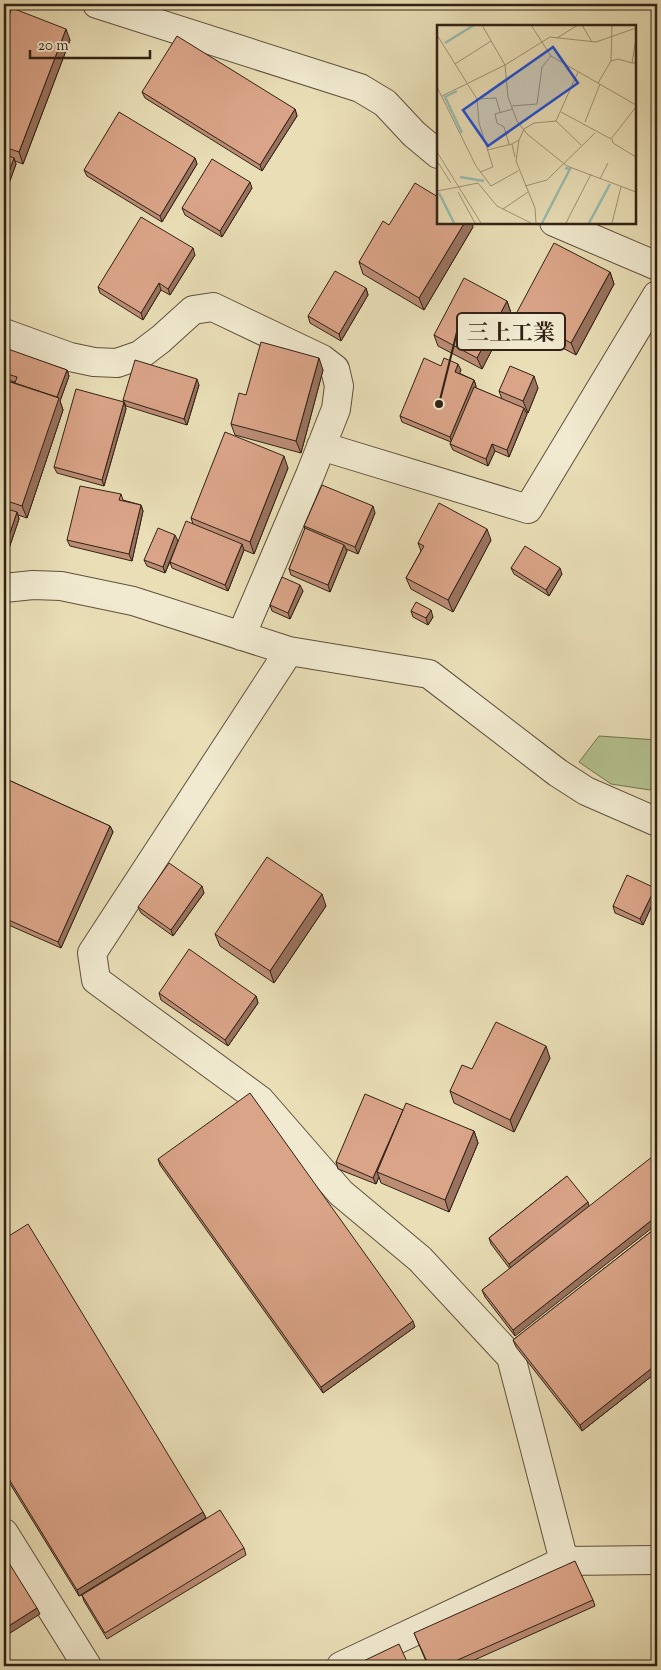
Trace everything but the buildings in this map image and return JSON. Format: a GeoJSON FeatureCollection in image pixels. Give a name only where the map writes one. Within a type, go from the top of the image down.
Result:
{"type":"FeatureCollection","features":[{"type":"Feature","properties":{"kind":"street"},"geometry":{"type":"LineString","coordinates":[[97,4],[360,88],[385,103],[414,134],[437,153]]}},
{"type":"Feature","properties":{"kind":"street"},"geometry":{"type":"LineString","coordinates":[[559,224],[657,266]]}},
{"type":"Feature","properties":{"kind":"street"},"geometry":{"type":"LineString","coordinates":[[321,446],[528,509],[657,295]]}},
{"type":"Feature","properties":{"kind":"street"},"geometry":{"type":"LineString","coordinates":[[4,333],[70,357],[94,362],[116,363],[140,356],[193,310],[213,307],[322,359],[335,369],[338,386],[336,409],[240,636]]}},
{"type":"Feature","properties":{"kind":"street"},"geometry":{"type":"LineString","coordinates":[[4,588],[33,585],[61,586],[134,601],[289,652],[429,674],[558,773],[586,791],[657,822]]}},
{"type":"Feature","properties":{"kind":"street"},"geometry":{"type":"LineString","coordinates":[[289,652],[92,953],[96,980],[260,1100],[342,1192],[420,1259],[512,1357],[564,1561]]}},
{"type":"Feature","properties":{"kind":"street"},"geometry":{"type":"LineString","coordinates":[[4,1533],[87,1666]]}},
{"type":"Feature","properties":{"kind":"street"},"geometry":{"type":"LineString","coordinates":[[341,1666],[564,1561],[657,1560]]}},
{"type":"Feature","properties":{"kind":"green space"},"geometry":{"type":"Polygon","coordinates":[[[599,736],[657,740],[657,787],[650,790],[611,784],[579,762],[599,736]]]}},
{"type":"Feature","properties":{"kind":"place","name":"三上工業"},"geometry":{"type":"Point","coordinates":[439,404]}}]}
